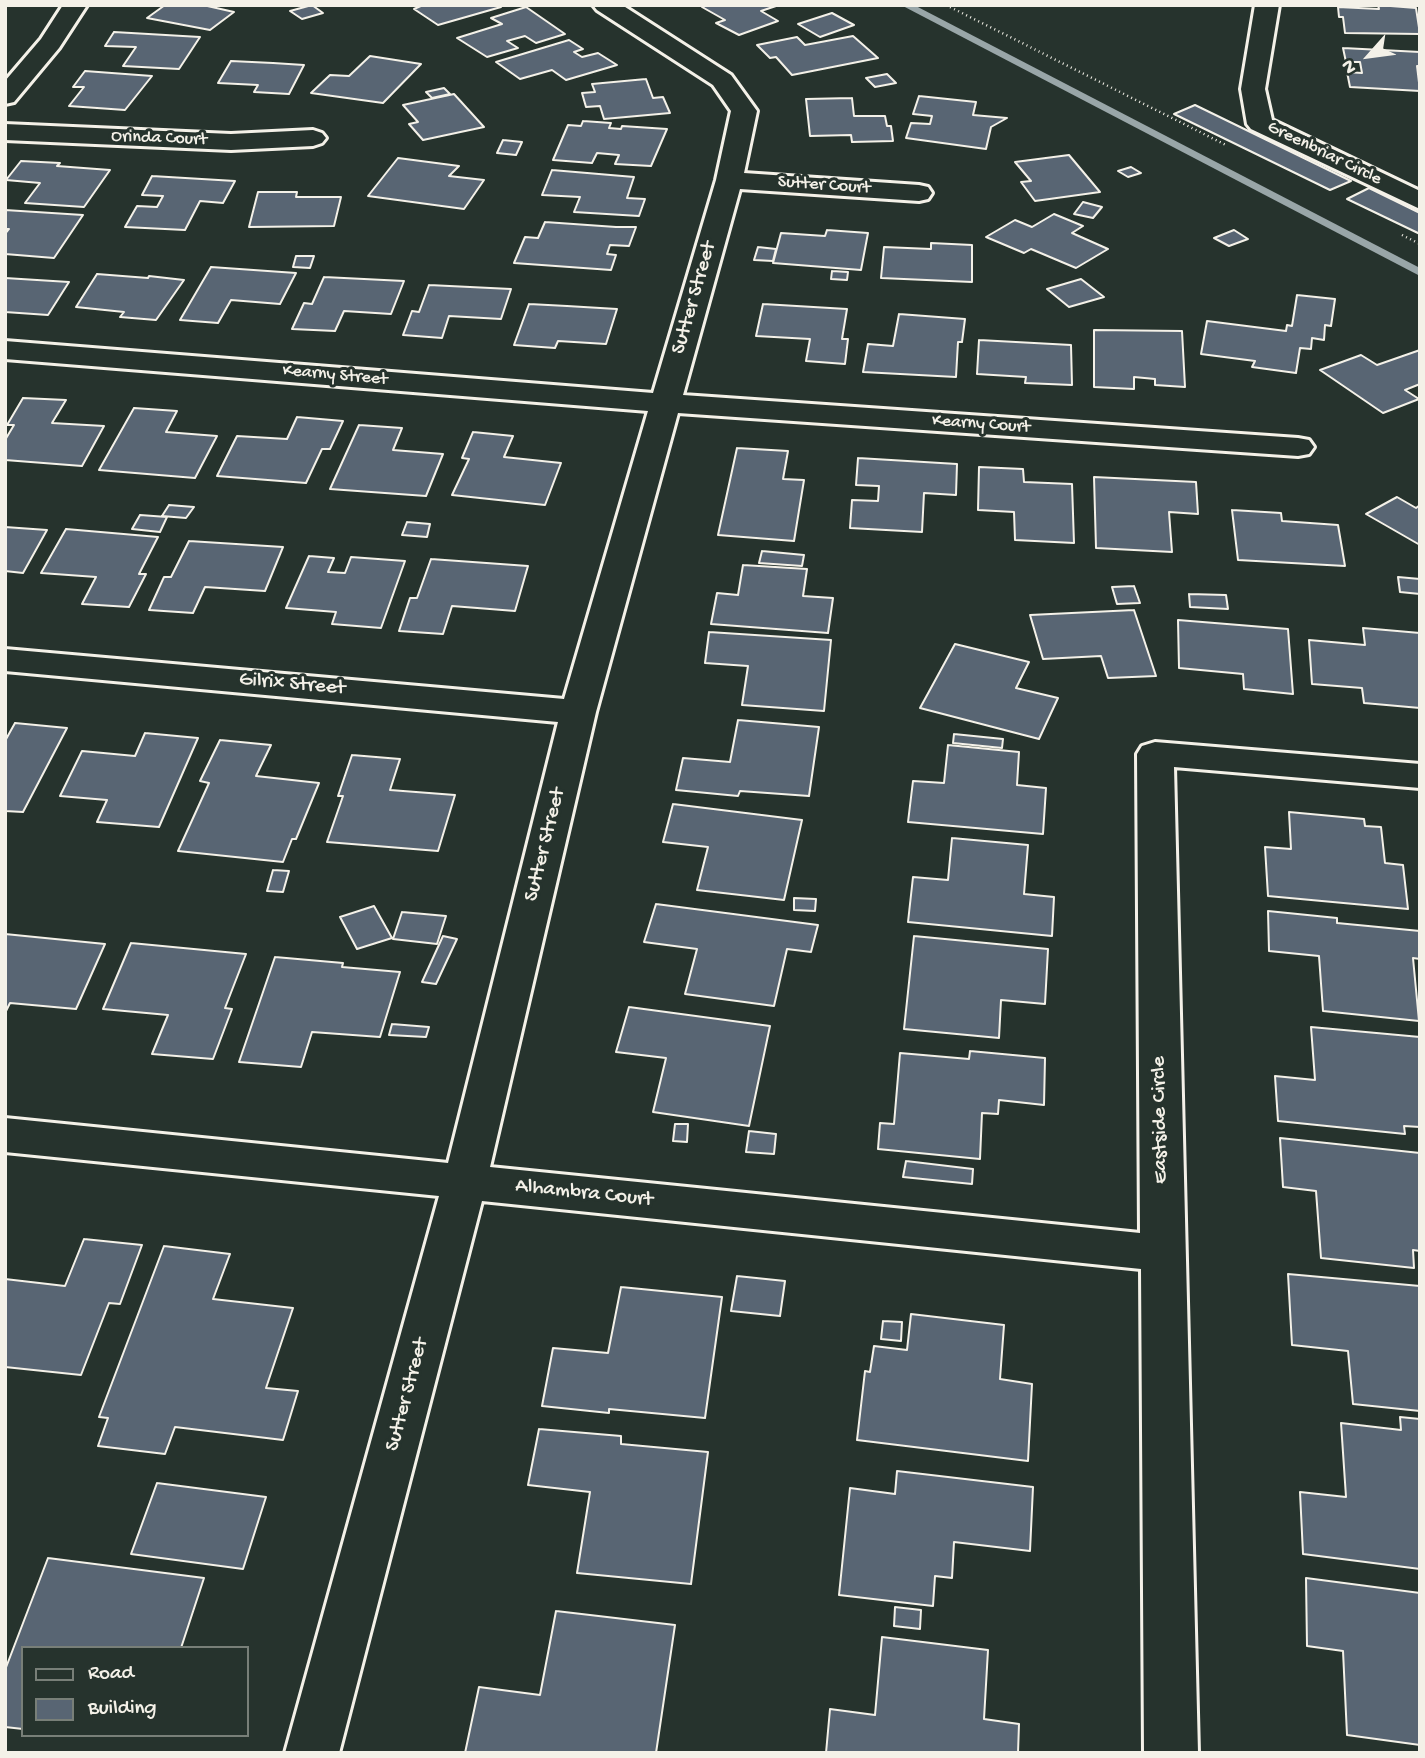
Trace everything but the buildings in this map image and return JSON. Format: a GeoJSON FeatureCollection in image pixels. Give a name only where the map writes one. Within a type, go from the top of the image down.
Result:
{"type":"FeatureCollection","features":[{"type":"Feature","properties":{"kind":"street"},"geometry":{"type":"LineString","coordinates":[[5,97],[50,43],[75,5]]}},
{"type":"Feature","properties":{"kind":"street","name":"Greenbriar Circle"},"geometry":{"type":"LineString","coordinates":[[1266,5],[1253,89],[1260,124],[1420,201]]}},
{"type":"Feature","properties":{"kind":"street","name":"Sutter Street"},"geometry":{"type":"LineString","coordinates":[[312,1753],[465,1182],[578,712],[729,180],[744,111],[722,80],[613,6]]}},
{"type":"Feature","properties":{"kind":"street","name":"Orinda Court"},"geometry":{"type":"LineString","coordinates":[[5,132],[231,142],[313,138]]}},
{"type":"Feature","properties":{"kind":"street","name":"Sutter Court"},"geometry":{"type":"LineString","coordinates":[[729,180],[919,192]]}},
{"type":"Feature","properties":{"kind":"street","name":"Kearny Street"},"geometry":{"type":"LineString","coordinates":[[5,350],[665,403]]}},
{"type":"Feature","properties":{"kind":"street","name":"Kearny Court"},"geometry":{"type":"LineString","coordinates":[[665,403],[1298,447]]}},
{"type":"Feature","properties":{"kind":"street","name":"Gilrix Street"},"geometry":{"type":"LineString","coordinates":[[5,660],[578,712]]}},
{"type":"Feature","properties":{"kind":"street","name":"Eastside Circle"},"geometry":{"type":"LineString","coordinates":[[1171,1753],[1155,754],[1420,776]]}},
{"type":"Feature","properties":{"kind":"street","name":"Alhambra Court"},"geometry":{"type":"LineString","coordinates":[[5,1135],[1163,1253]]}},
{"type":"Feature","properties":{"kind":"path"},"geometry":{"type":"LineString","coordinates":[[946,5],[1237,150]]}},
{"type":"Feature","properties":{"kind":"path"},"geometry":{"type":"LineString","coordinates":[[1395,231],[1420,244]]}},
{"type":"Feature","properties":{"kind":"waterway"},"geometry":{"type":"LineString","coordinates":[[906,5],[1420,273]]}}]}
